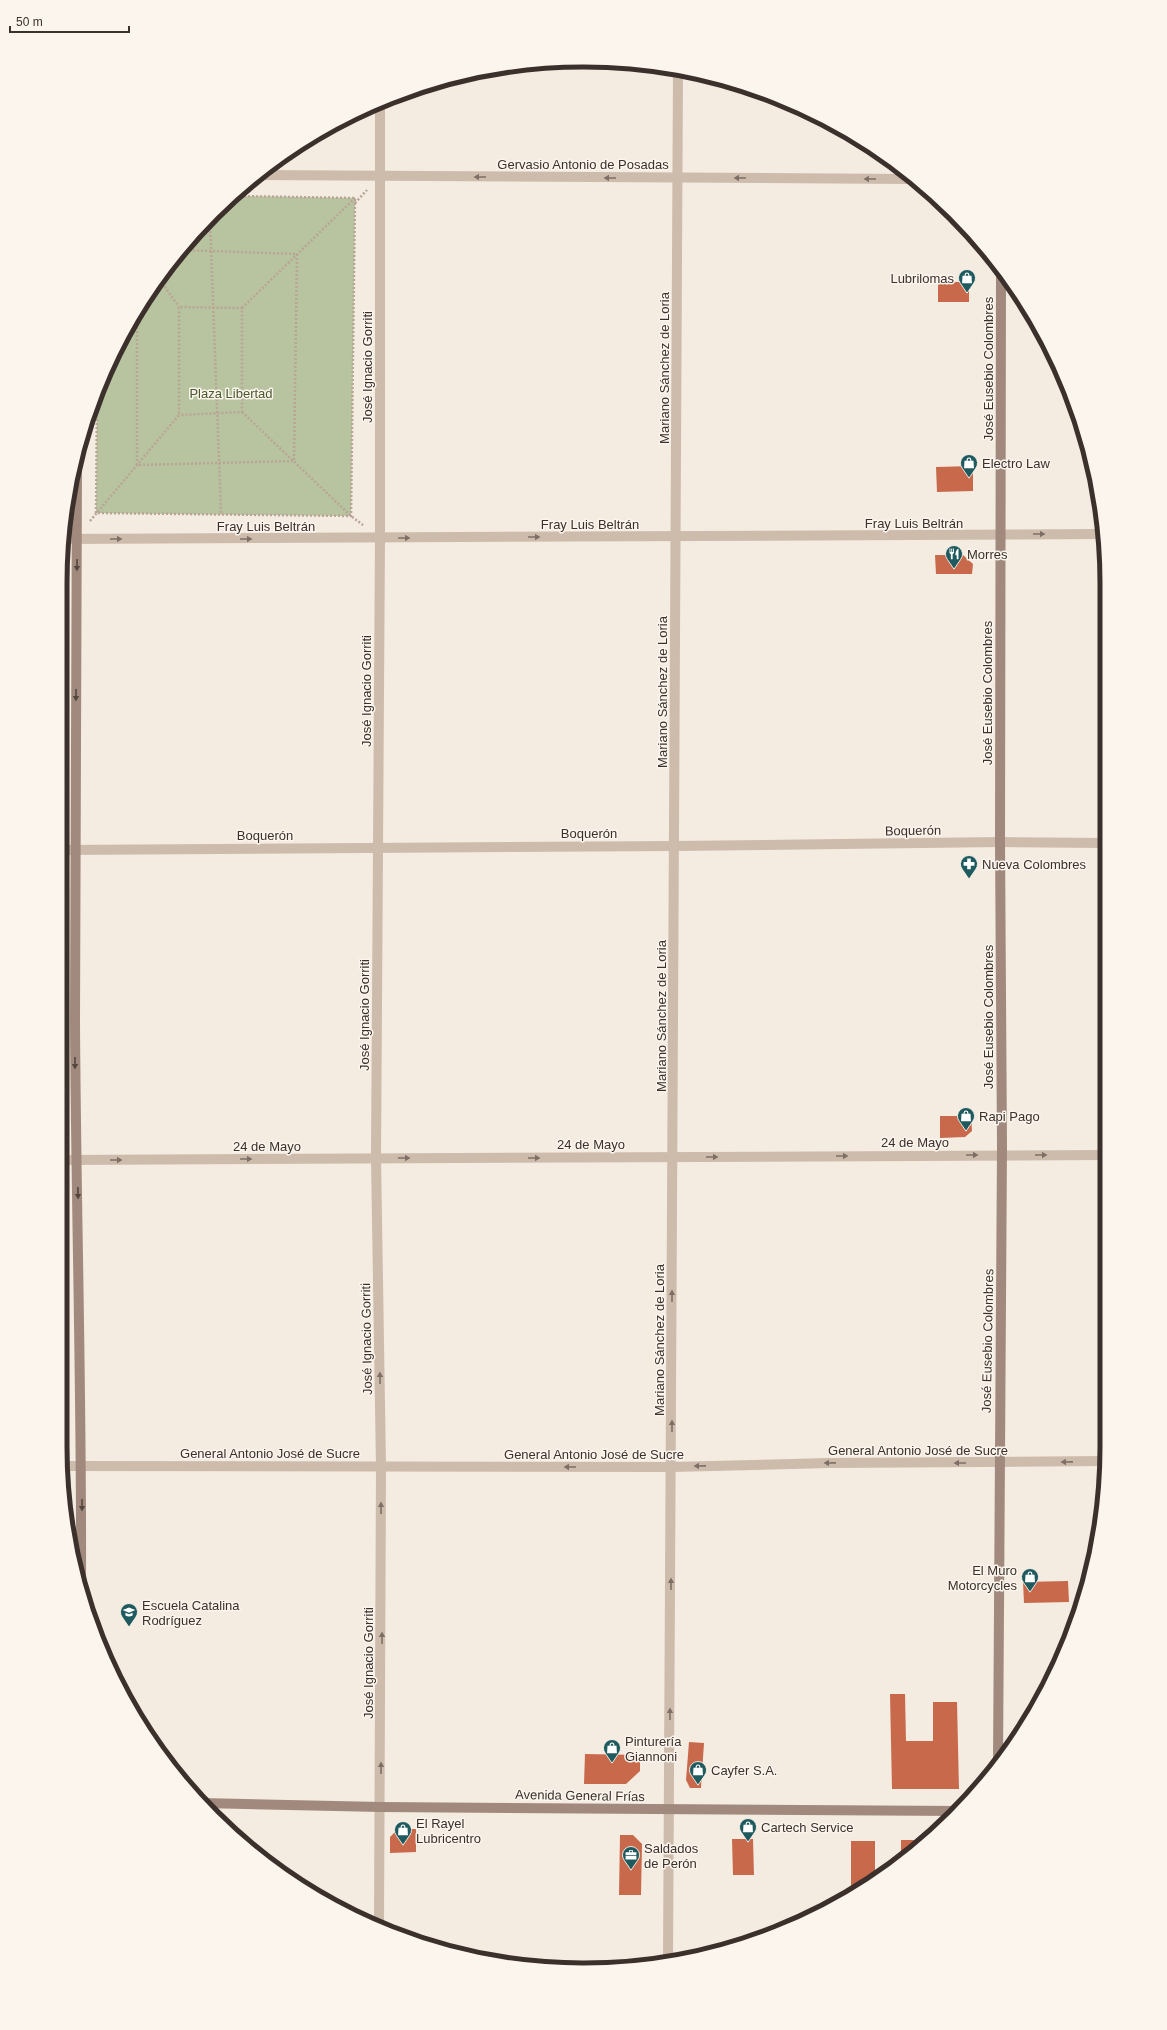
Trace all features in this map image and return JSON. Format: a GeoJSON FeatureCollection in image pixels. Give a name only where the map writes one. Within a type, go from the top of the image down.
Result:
{"type":"FeatureCollection","features":[{"type":"Feature","properties":{"kind":"street","name":"Mariano Sánchez de Loria"},"geometry":{"type":"LineString","coordinates":[[668,1956],[672,1467],[678,76]]}},
{"type":"Feature","properties":{"kind":"street","name":"José Ignacio Gorriti"},"geometry":{"type":"LineString","coordinates":[[379,1921],[381,1807],[381,1466],[376,1158],[380,538],[380,109]]}},
{"type":"Feature","properties":{"kind":"street","name":"Gervasio Antonio de Posadas"},"geometry":{"type":"LineString","coordinates":[[268,175],[904,179]]}},
{"type":"Feature","properties":{"kind":"street","name":"José Eusebio Colombres"},"geometry":{"type":"LineString","coordinates":[[998,1754],[1002,1155],[1000,842],[1001,280]]}},
{"type":"Feature","properties":{"kind":"street"},"geometry":{"type":"LineString","coordinates":[[77,483],[74,850],[82,1466],[81,1564]]}},
{"type":"Feature","properties":{"kind":"street","name":"Fray Luis Beltrán"},"geometry":{"type":"LineString","coordinates":[[69,539],[1098,534]]}},
{"type":"Feature","properties":{"kind":"street","name":"Boquerón"},"geometry":{"type":"LineString","coordinates":[[67,850],[675,846],[1000,842],[1100,843]]}},
{"type":"Feature","properties":{"kind":"street","name":"24 de Mayo"},"geometry":{"type":"LineString","coordinates":[[67,1160],[1100,1155]]}},
{"type":"Feature","properties":{"kind":"street","name":"General Antonio José de Sucre"},"geometry":{"type":"LineString","coordinates":[[68,1466],[672,1467],[829,1463],[1100,1461]]}},
{"type":"Feature","properties":{"kind":"street","name":"Avenida General Frías"},"geometry":{"type":"LineString","coordinates":[[210,1803],[381,1807],[951,1810]]}},
{"type":"Feature","properties":{"kind":"path"},"geometry":{"type":"LineString","coordinates":[[242,196],[355,198]]}},
{"type":"Feature","properties":{"kind":"path"},"geometry":{"type":"LineString","coordinates":[[179,307],[242,308],[355,198]]}},
{"type":"Feature","properties":{"kind":"path"},"geometry":{"type":"LineString","coordinates":[[351,516],[355,198]]}},
{"type":"Feature","properties":{"kind":"path"},"geometry":{"type":"LineString","coordinates":[[210,226],[221,514]]}},
{"type":"Feature","properties":{"kind":"path"},"geometry":{"type":"LineString","coordinates":[[189,250],[297,254]]}},
{"type":"Feature","properties":{"kind":"path"},"geometry":{"type":"LineString","coordinates":[[294,461],[297,254]]}},
{"type":"Feature","properties":{"kind":"path"},"geometry":{"type":"LineString","coordinates":[[96,513],[180,415],[179,307],[163,284]]}},
{"type":"Feature","properties":{"kind":"path"},"geometry":{"type":"LineString","coordinates":[[242,308],[242,412]]}},
{"type":"Feature","properties":{"kind":"path"},"geometry":{"type":"LineString","coordinates":[[137,465],[138,322]]}},
{"type":"Feature","properties":{"kind":"path"},"geometry":{"type":"LineString","coordinates":[[96,513],[97,410]]}},
{"type":"Feature","properties":{"kind":"path"},"geometry":{"type":"LineString","coordinates":[[180,415],[242,412],[351,516]]}},
{"type":"Feature","properties":{"kind":"path"},"geometry":{"type":"LineString","coordinates":[[137,465],[294,461]]}},
{"type":"Feature","properties":{"kind":"path"},"geometry":{"type":"LineString","coordinates":[[96,513],[351,516]]}},
{"type":"Feature","properties":{"kind":"green space","name":"Plaza Libertad"},"geometry":{"type":"Polygon","coordinates":[[[242,196],[355,198],[351,516],[96,513],[97,410],[120,355],[136,325],[174,269],[195,243],[218,218],[242,196]]]}},
{"type":"Feature","properties":{"kind":"building"},"geometry":{"type":"Polygon","coordinates":[[[938,282],[969,282],[969,302],[938,302],[938,282]]]}},
{"type":"Feature","properties":{"kind":"building"},"geometry":{"type":"Polygon","coordinates":[[[973,466],[973,491],[937,492],[936,467],[973,466]]]}},
{"type":"Feature","properties":{"kind":"building","name":"Morres"},"geometry":{"type":"Polygon","coordinates":[[[935,555],[963,555],[973,564],[972,574],[936,574],[935,555]]]}},
{"type":"Feature","properties":{"kind":"building"},"geometry":{"type":"Polygon","coordinates":[[[940,1116],[971,1116],[972,1131],[965,1137],[940,1138],[940,1116]]]}},
{"type":"Feature","properties":{"kind":"building"},"geometry":{"type":"Polygon","coordinates":[[[1068,1581],[1069,1602],[1024,1603],[1023,1582],[1068,1581]]]}},
{"type":"Feature","properties":{"kind":"building"},"geometry":{"type":"Polygon","coordinates":[[[890,1694],[905,1694],[906,1741],[933,1741],[933,1702],[957,1702],[959,1789],[892,1789],[890,1694]]]}},
{"type":"Feature","properties":{"kind":"building"},"geometry":{"type":"Polygon","coordinates":[[[689,1742],[704,1743],[701,1788],[690,1788],[686,1780],[689,1742]]]}},
{"type":"Feature","properties":{"kind":"building","name":"Pinturería Giannoni"},"geometry":{"type":"Polygon","coordinates":[[[585,1754],[640,1755],[640,1771],[626,1784],[584,1784],[585,1754]]]}},
{"type":"Feature","properties":{"kind":"building","name":"El Rayel Lubricentro"},"geometry":{"type":"Polygon","coordinates":[[[398,1829],[416,1829],[416,1852],[390,1853],[390,1837],[398,1829]]]}},
{"type":"Feature","properties":{"kind":"building","name":"Saldados de Perón"},"geometry":{"type":"Polygon","coordinates":[[[620,1835],[633,1835],[642,1844],[641,1895],[619,1895],[620,1835]]]}},
{"type":"Feature","properties":{"kind":"building"},"geometry":{"type":"Polygon","coordinates":[[[732,1839],[753,1839],[754,1875],[733,1875],[732,1839]]]}},
{"type":"Feature","properties":{"kind":"building"},"geometry":{"type":"Polygon","coordinates":[[[901,1840],[918,1840],[901,1854],[901,1840]]]}},
{"type":"Feature","properties":{"kind":"building"},"geometry":{"type":"Polygon","coordinates":[[[851,1841],[875,1841],[875,1872],[851,1888],[851,1841]]]}},
{"type":"Feature","properties":{"kind":"place","name":"Lubrilomas"},"geometry":{"type":"Point","coordinates":[967,293]}},
{"type":"Feature","properties":{"kind":"place","name":"Electro Law"},"geometry":{"type":"Point","coordinates":[969,478]}},
{"type":"Feature","properties":{"kind":"place","name":"Morres"},"geometry":{"type":"Point","coordinates":[954,569]}},
{"type":"Feature","properties":{"kind":"place","name":"Nueva Colombres"},"geometry":{"type":"Point","coordinates":[969,879]}},
{"type":"Feature","properties":{"kind":"place","name":"Rapi Pago"},"geometry":{"type":"Point","coordinates":[966,1131]}},
{"type":"Feature","properties":{"kind":"place","name":"El Muro Motorcycles"},"geometry":{"type":"Point","coordinates":[1030,1592]}},
{"type":"Feature","properties":{"kind":"place","name":"Escuela Catalina Rodríguez"},"geometry":{"type":"Point","coordinates":[129,1627]}},
{"type":"Feature","properties":{"kind":"place","name":"Pinturería Giannoni"},"geometry":{"type":"Point","coordinates":[612,1763]}},
{"type":"Feature","properties":{"kind":"place","name":"Cayfer S.A."},"geometry":{"type":"Point","coordinates":[698,1785]}},
{"type":"Feature","properties":{"kind":"place","name":"Cartech Service"},"geometry":{"type":"Point","coordinates":[748,1842]}},
{"type":"Feature","properties":{"kind":"place","name":"El Rayel Lubricentro"},"geometry":{"type":"Point","coordinates":[403,1845]}},
{"type":"Feature","properties":{"kind":"place","name":"Saldados de Perón"},"geometry":{"type":"Point","coordinates":[631,1870]}}]}
